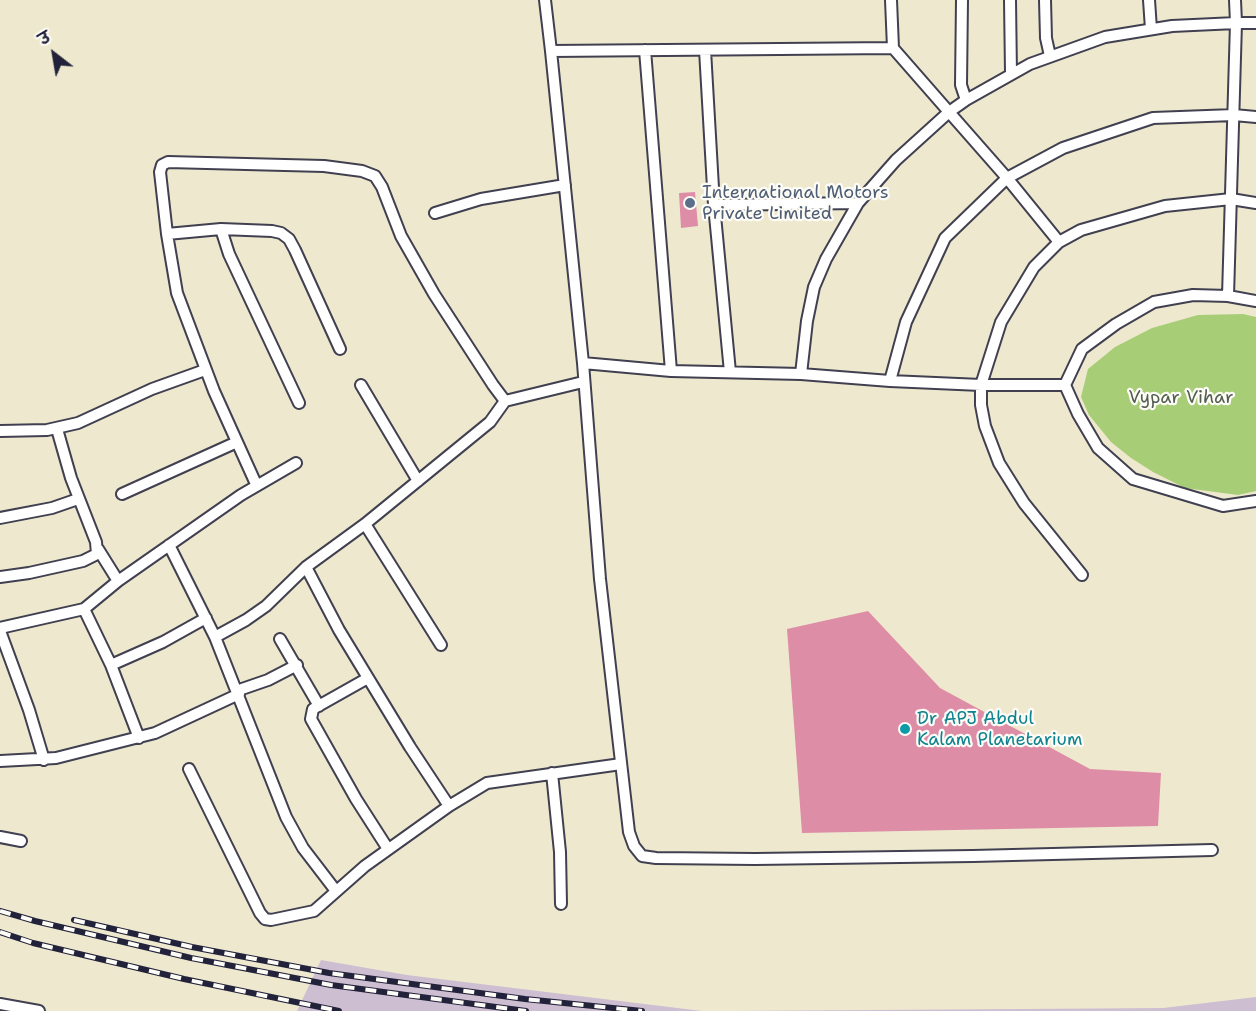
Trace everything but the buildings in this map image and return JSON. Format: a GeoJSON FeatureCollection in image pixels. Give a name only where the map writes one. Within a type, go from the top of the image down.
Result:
{"type":"FeatureCollection","features":[{"type":"Feature","properties":{"kind":"street"},"geometry":{"type":"LineString","coordinates":[[545,0],[583,363],[600,579],[629,832],[634,846],[642,856],[656,858],[973,856],[1212,850]]}},
{"type":"Feature","properties":{"kind":"street"},"geometry":{"type":"LineString","coordinates":[[891,0],[893,48],[1007,178],[1059,242]]}},
{"type":"Feature","properties":{"kind":"street"},"geometry":{"type":"LineString","coordinates":[[962,0],[961,85],[966,100]]}},
{"type":"Feature","properties":{"kind":"street"},"geometry":{"type":"LineString","coordinates":[[1010,0],[1011,74]]}},
{"type":"Feature","properties":{"kind":"street"},"geometry":{"type":"LineString","coordinates":[[1045,0],[1046,38],[1050,56]]}},
{"type":"Feature","properties":{"kind":"street"},"geometry":{"type":"LineString","coordinates":[[1149,0],[1150,29]]}},
{"type":"Feature","properties":{"kind":"street"},"geometry":{"type":"LineString","coordinates":[[1228,296],[1236,0]]}},
{"type":"Feature","properties":{"kind":"street"},"geometry":{"type":"LineString","coordinates":[[801,374],[807,321],[814,287],[826,259],[858,203],[897,160],[949,112],[1011,74],[1050,56],[1105,37],[1172,26],[1256,23]]}},
{"type":"Feature","properties":{"kind":"street"},"geometry":{"type":"LineString","coordinates":[[551,51],[893,48]]}},
{"type":"Feature","properties":{"kind":"street"},"geometry":{"type":"LineString","coordinates":[[645,50],[672,371]]}},
{"type":"Feature","properties":{"kind":"street"},"geometry":{"type":"LineString","coordinates":[[705,50],[714,204],[730,372]]}},
{"type":"Feature","properties":{"kind":"street"},"geometry":{"type":"LineString","coordinates":[[890,381],[906,322],[945,238],[1007,178],[1063,148],[1153,118],[1256,117]]}},
{"type":"Feature","properties":{"kind":"street"},"geometry":{"type":"LineString","coordinates":[[256,484],[205,370],[177,293],[160,172],[162,165],[168,162],[324,166],[362,171],[375,176],[382,187],[401,236],[434,294],[505,401]]}},
{"type":"Feature","properties":{"kind":"street"},"geometry":{"type":"LineString","coordinates":[[435,213],[481,199],[565,185]]}},
{"type":"Feature","properties":{"kind":"street"},"geometry":{"type":"LineString","coordinates":[[1082,575],[1024,503],[999,463],[985,426],[981,405],[981,385],[1001,322],[1034,267],[1059,242],[1081,230],[1165,206],[1231,199],[1256,203]]}},
{"type":"Feature","properties":{"kind":"street"},"geometry":{"type":"LineString","coordinates":[[714,204],[858,203]]}},
{"type":"Feature","properties":{"kind":"street"},"geometry":{"type":"LineString","coordinates":[[167,234],[221,229],[281,233],[288,239],[340,349]]}},
{"type":"Feature","properties":{"kind":"street"},"geometry":{"type":"LineString","coordinates":[[221,229],[229,254],[299,403]]}},
{"type":"Feature","properties":{"kind":"street"},"geometry":{"type":"LineString","coordinates":[[1256,301],[1228,296],[1193,295],[1154,302],[1116,324],[1082,349],[1065,385],[1078,414],[1098,448],[1133,479],[1223,506],[1256,501]]}},
{"type":"Feature","properties":{"kind":"street"},"geometry":{"type":"LineString","coordinates":[[583,363],[672,371],[801,374],[890,381],[981,385],[1065,385]]}},
{"type":"Feature","properties":{"kind":"street"},"geometry":{"type":"LineString","coordinates":[[0,431],[57,429],[78,423],[152,389],[205,370]]}},
{"type":"Feature","properties":{"kind":"street"},"geometry":{"type":"LineString","coordinates":[[215,637],[266,606],[306,567],[364,524],[490,422],[505,401],[583,382]]}},
{"type":"Feature","properties":{"kind":"street"},"geometry":{"type":"LineString","coordinates":[[361,385],[418,481]]}},
{"type":"Feature","properties":{"kind":"street"},"geometry":{"type":"LineString","coordinates":[[57,429],[78,499],[98,549],[118,581]]}},
{"type":"Feature","properties":{"kind":"street"},"geometry":{"type":"LineString","coordinates":[[122,495],[237,442]]}},
{"type":"Feature","properties":{"kind":"street"},"geometry":{"type":"LineString","coordinates":[[44,760],[0,629],[84,609],[118,581],[256,484],[296,463]]}},
{"type":"Feature","properties":{"kind":"street"},"geometry":{"type":"LineString","coordinates":[[0,518],[52,508],[78,499]]}},
{"type":"Feature","properties":{"kind":"street"},"geometry":{"type":"LineString","coordinates":[[364,524],[441,645]]}},
{"type":"Feature","properties":{"kind":"street"},"geometry":{"type":"LineString","coordinates":[[169,546],[215,637],[286,817],[303,848],[336,891]]}},
{"type":"Feature","properties":{"kind":"street"},"geometry":{"type":"LineString","coordinates":[[0,577],[83,561],[94,557],[98,549]]}},
{"type":"Feature","properties":{"kind":"street"},"geometry":{"type":"LineString","coordinates":[[306,567],[339,630],[410,747],[449,806]]}},
{"type":"Feature","properties":{"kind":"street"},"geometry":{"type":"LineString","coordinates":[[84,609],[111,665],[139,738]]}},
{"type":"Feature","properties":{"kind":"street"},"geometry":{"type":"LineString","coordinates":[[111,665],[140,653],[206,618]]}},
{"type":"Feature","properties":{"kind":"street"},"geometry":{"type":"LineString","coordinates":[[280,639],[319,706]]}},
{"type":"Feature","properties":{"kind":"street"},"geometry":{"type":"LineString","coordinates":[[0,761],[44,760],[139,738],[173,726],[238,694],[239,690],[268,680],[297,665]]}},
{"type":"Feature","properties":{"kind":"street"},"geometry":{"type":"LineString","coordinates":[[368,678],[313,709],[310,713],[311,719],[356,799],[388,849]]}},
{"type":"Feature","properties":{"kind":"street"},"geometry":{"type":"LineString","coordinates":[[189,769],[232,858],[265,919],[279,920],[314,911],[349,878],[388,849],[449,806],[487,783],[621,764]]}},
{"type":"Feature","properties":{"kind":"street"},"geometry":{"type":"LineString","coordinates":[[552,773],[560,852],[561,904]]}},
{"type":"Feature","properties":{"kind":"street"},"geometry":{"type":"LineString","coordinates":[[0,837],[21,841]]}},
{"type":"Feature","properties":{"kind":"street"},"geometry":{"type":"LineString","coordinates":[[0,1004],[39,1011]]}},
{"type":"Feature","properties":{"kind":"shaded area"},"geometry":{"type":"Polygon","coordinates":[[[321,960],[407,975],[702,1011],[297,1011],[321,960]]]}},
{"type":"Feature","properties":{"kind":"shaded area"},"geometry":{"type":"Polygon","coordinates":[[[1256,997],[1256,1011],[732,1011],[1163,1008],[1256,997]]]}},
{"type":"Feature","properties":{"kind":"green space","name":"Vypar Vihar"},"geometry":{"type":"Polygon","coordinates":[[[1243,314],[1256,317],[1256,491],[1238,495],[1185,488],[1131,458],[1111,442],[1089,415],[1081,397],[1088,369],[1115,347],[1152,328],[1198,315],[1243,314]]]}},
{"type":"Feature","properties":{"kind":"railway"},"geometry":{"type":"LineString","coordinates":[[0,911],[191,958],[331,985],[526,1011]]}},
{"type":"Feature","properties":{"kind":"railway"},"geometry":{"type":"LineString","coordinates":[[74,920],[192,947],[329,973],[525,999],[642,1011]]}},
{"type":"Feature","properties":{"kind":"railway"},"geometry":{"type":"LineString","coordinates":[[0,932],[33,943],[184,979],[339,1011]]}},
{"type":"Feature","properties":{"kind":"place","name":"International Motors Private Limited"},"geometry":{"type":"Point","coordinates":[690,203]}},
{"type":"Feature","properties":{"kind":"place","name":"Dr APJ Abdul Kalam Planetarium"},"geometry":{"type":"Point","coordinates":[905,729]}}]}
